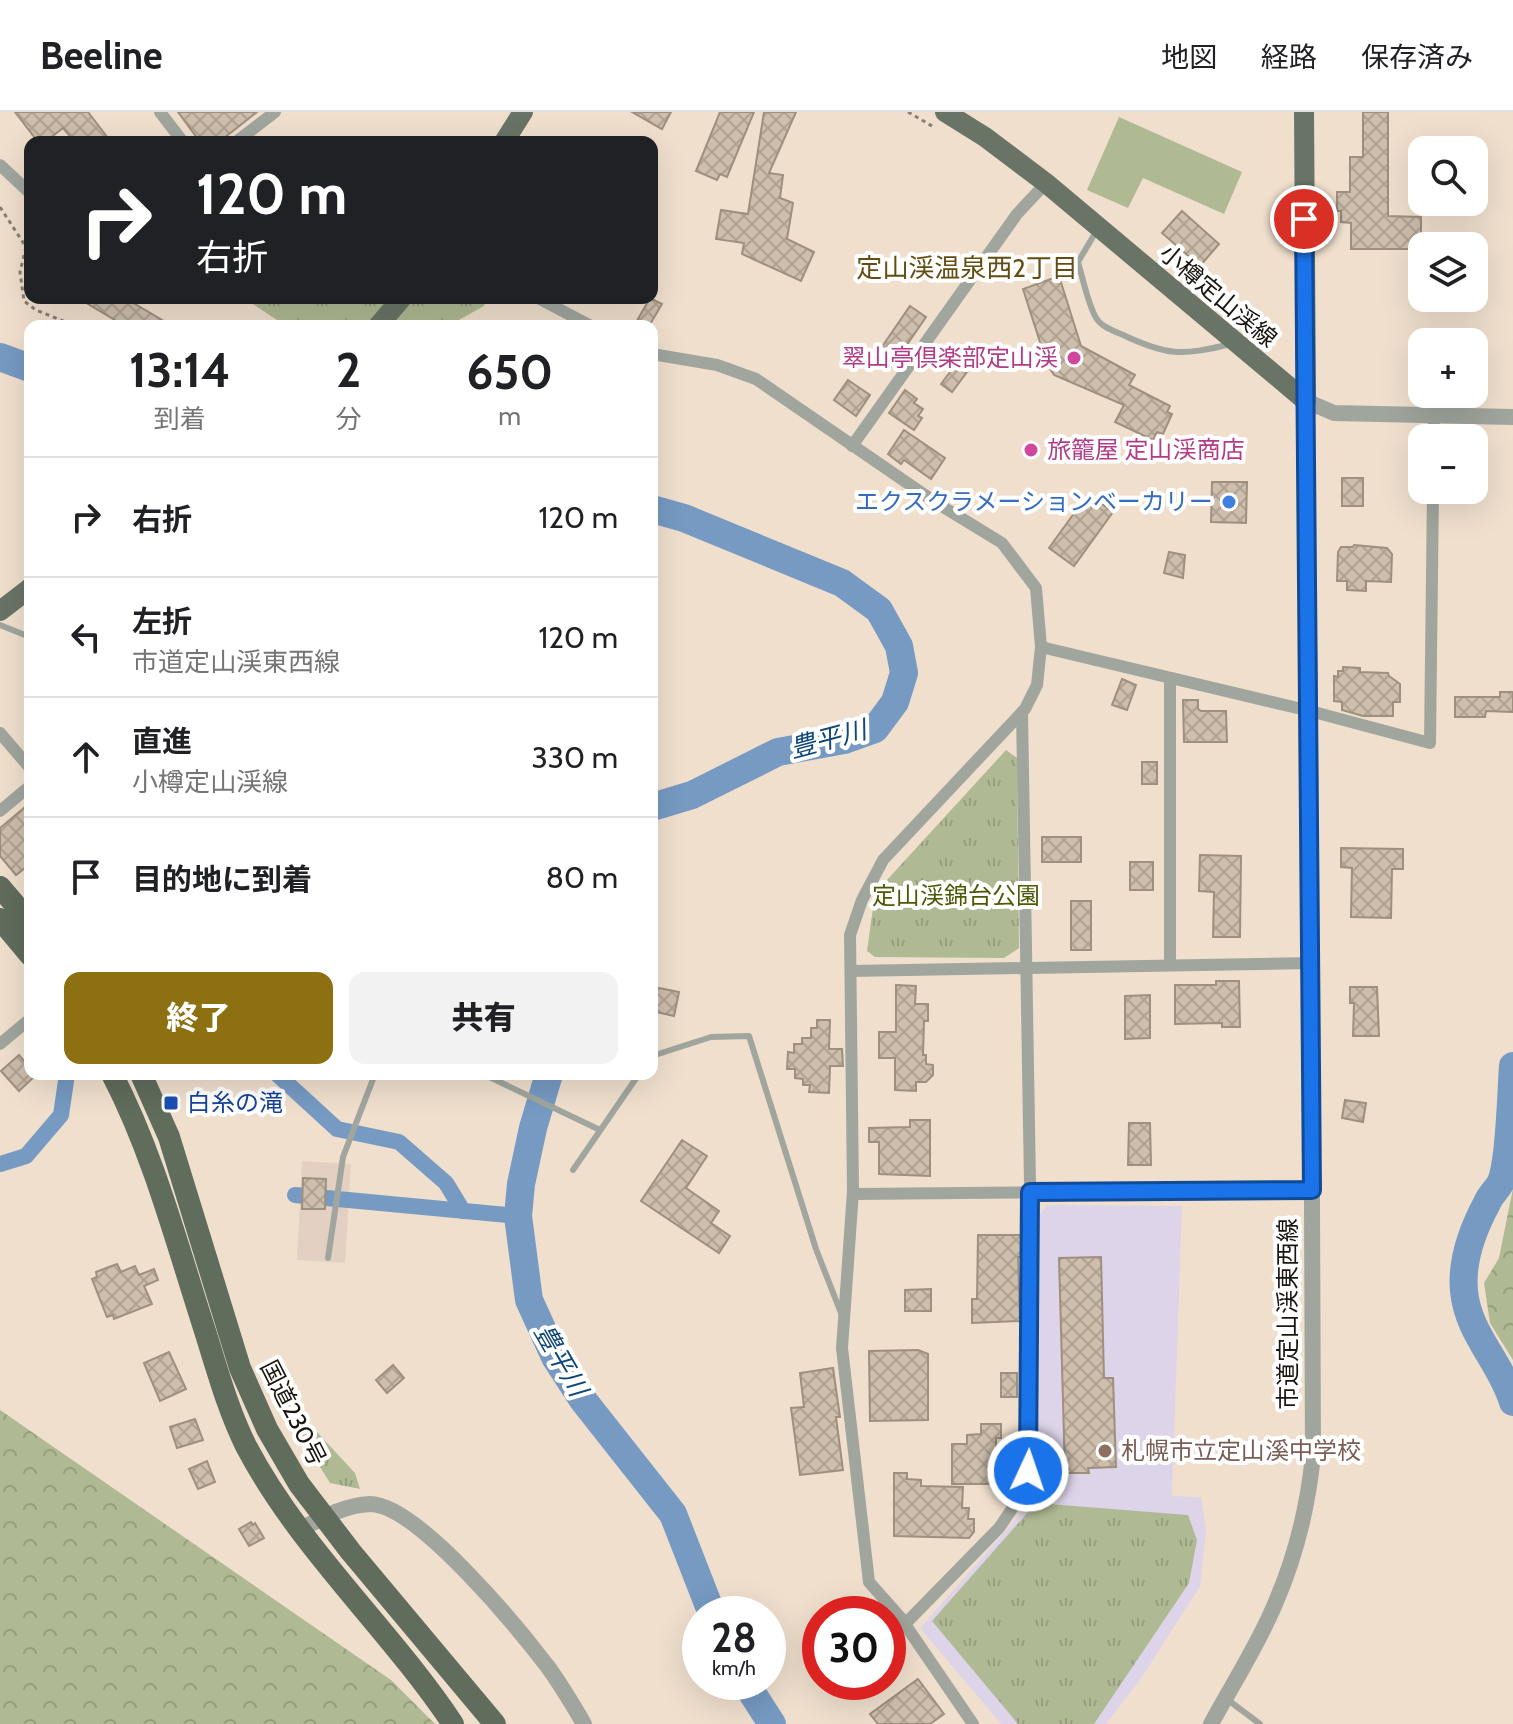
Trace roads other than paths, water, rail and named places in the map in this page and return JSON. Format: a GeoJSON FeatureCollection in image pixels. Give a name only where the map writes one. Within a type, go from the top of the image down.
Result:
{"type":"FeatureCollection","features":[{"type":"Feature","properties":{"kind":"highway"},"geometry":{"type":"LineString","coordinates":[[0,887],[24,915]]}},
{"type":"Feature","properties":{"kind":"highway"},"geometry":{"type":"LineString","coordinates":[[0,919],[24,948]]}},
{"type":"Feature","properties":{"kind":"highway","name":"国道230号"},"geometry":{"type":"LineString","coordinates":[[115,1080],[144,1145],[221,1383],[245,1444],[274,1494],[453,1724]]}},
{"type":"Feature","properties":{"kind":"highway","name":"国道230号"},"geometry":{"type":"LineString","coordinates":[[144,1080],[169,1137],[240,1368],[267,1429],[299,1484],[378,1586],[495,1724]]}},
{"type":"Feature","properties":{"kind":"main road"},"geometry":{"type":"LineString","coordinates":[[508,136],[523,112]]}},
{"type":"Feature","properties":{"kind":"main road","name":"小樽定山渓線"},"geometry":{"type":"LineString","coordinates":[[1304,112],[1306,401]]}},
{"type":"Feature","properties":{"kind":"main road","name":"小樽定山渓線"},"geometry":{"type":"LineString","coordinates":[[938,119],[985,137],[1046,183],[1306,401]]}},
{"type":"Feature","properties":{"kind":"main road"},"geometry":{"type":"LineString","coordinates":[[383,320],[397,304]]}},
{"type":"Feature","properties":{"kind":"main road"},"geometry":{"type":"LineString","coordinates":[[0,611],[24,593]]}},
{"type":"Feature","properties":{"kind":"street"},"geometry":{"type":"LineString","coordinates":[[160,112],[178,136]]}},
{"type":"Feature","properties":{"kind":"street"},"geometry":{"type":"LineString","coordinates":[[244,136],[275,112]]}},
{"type":"Feature","properties":{"kind":"street"},"geometry":{"type":"LineString","coordinates":[[0,165],[24,187]]}},
{"type":"Feature","properties":{"kind":"street"},"geometry":{"type":"LineString","coordinates":[[852,446],[1017,214],[1046,183]]}},
{"type":"Feature","properties":{"kind":"street"},"geometry":{"type":"LineString","coordinates":[[549,304],[580,320]]}},
{"type":"Feature","properties":{"kind":"street"},"geometry":{"type":"LineString","coordinates":[[658,355],[717,365],[756,379],[935,502],[1002,543],[1036,588],[1041,647],[1037,685],[1022,712],[883,860],[862,900],[850,935],[853,1194],[842,1348],[869,1582],[881,1596]]}},
{"type":"Feature","properties":{"kind":"street"},"geometry":{"type":"LineString","coordinates":[[1306,401],[1334,413],[1513,417]]}},
{"type":"Feature","properties":{"kind":"street","name":"市道定山渓東西線"},"geometry":{"type":"LineString","coordinates":[[1211,1724],[1275,1606],[1296,1549],[1310,1489],[1313,1455],[1306,401]]}},
{"type":"Feature","properties":{"kind":"street"},"geometry":{"type":"LineString","coordinates":[[1434,416],[1434,424]]}},
{"type":"Feature","properties":{"kind":"street"},"geometry":{"type":"LineString","coordinates":[[1041,647],[1430,743],[1433,504]]}},
{"type":"Feature","properties":{"kind":"street"},"geometry":{"type":"LineString","coordinates":[[1170,678],[1170,965]]}},
{"type":"Feature","properties":{"kind":"street"},"geometry":{"type":"LineString","coordinates":[[906,1623],[999,1528],[1026,1488],[1030,1455],[1030,1192],[1022,712]]}},
{"type":"Feature","properties":{"kind":"street"},"geometry":{"type":"LineString","coordinates":[[0,733],[24,761]]}},
{"type":"Feature","properties":{"kind":"street"},"geometry":{"type":"LineString","coordinates":[[0,811],[24,791]]}},
{"type":"Feature","properties":{"kind":"street"},"geometry":{"type":"LineString","coordinates":[[851,971],[1311,963]]}},
{"type":"Feature","properties":{"kind":"street"},"geometry":{"type":"LineString","coordinates":[[0,1044],[24,1024]]}},
{"type":"Feature","properties":{"kind":"street"},"geometry":{"type":"LineString","coordinates":[[853,1194],[1312,1190]]}},
{"type":"Feature","properties":{"kind":"street"},"geometry":{"type":"LineString","coordinates":[[301,1529],[325,1516],[371,1504],[392,1510],[416,1525],[446,1551],[547,1665],[584,1724]]}},
{"type":"Feature","properties":{"kind":"street"},"geometry":{"type":"LineString","coordinates":[[906,1625],[973,1724]]}},
{"type":"Feature","properties":{"kind":"lane"},"geometry":{"type":"LineString","coordinates":[[1098,228],[1078,262],[1096,318],[1105,327],[1153,349],[1174,353],[1200,352],[1234,343]]}},
{"type":"Feature","properties":{"kind":"lane"},"geometry":{"type":"LineString","coordinates":[[0,625],[24,635]]}},
{"type":"Feature","properties":{"kind":"lane"},"geometry":{"type":"LineString","coordinates":[[658,1054],[711,1037],[749,1036],[816,1249],[844,1320]]}},
{"type":"Feature","properties":{"kind":"lane"},"geometry":{"type":"LineString","coordinates":[[328,1258],[343,1157],[373,1080]]}},
{"type":"Feature","properties":{"kind":"lane"},"geometry":{"type":"LineString","coordinates":[[495,1080],[600,1130]]}},
{"type":"Feature","properties":{"kind":"lane"},"geometry":{"type":"LineString","coordinates":[[573,1170],[635,1080]]}},
{"type":"Feature","properties":{"kind":"lane"},"geometry":{"type":"LineString","coordinates":[[1225,1698],[1260,1724]]}},
{"type":"Feature","properties":{"kind":"waterway","name":"豊平川"},"geometry":{"type":"LineString","coordinates":[[0,357],[24,366]]}},
{"type":"Feature","properties":{"kind":"waterway","name":"豊平川"},"geometry":{"type":"LineString","coordinates":[[658,511],[684,518],[842,583],[879,610],[899,646],[904,673],[895,702],[875,729],[844,740],[778,752],[692,795],[658,805]]}},
{"type":"Feature","properties":{"kind":"waterway"},"geometry":{"type":"LineString","coordinates":[[1513,1066],[1504,1172],[1473,1234],[1466,1256],[1464,1279],[1472,1321],[1513,1402]]}},
{"type":"Feature","properties":{"kind":"waterway"},"geometry":{"type":"LineString","coordinates":[[0,1164],[26,1156],[61,1115],[66,1080]]}},
{"type":"Feature","properties":{"kind":"waterway"},"geometry":{"type":"LineString","coordinates":[[284,1080],[337,1129],[399,1142],[446,1183],[463,1211]]}},
{"type":"Feature","properties":{"kind":"waterway","name":"豊平川"},"geometry":{"type":"LineString","coordinates":[[547,1080],[533,1128],[521,1184],[518,1216],[529,1300],[555,1357],[583,1400],[673,1514],[705,1596]]}},
{"type":"Feature","properties":{"kind":"waterway"},"geometry":{"type":"LineString","coordinates":[[295,1195],[518,1216]]}},
{"type":"Feature","properties":{"kind":"waterway","name":"豊平川"},"geometry":{"type":"LineString","coordinates":[[757,1700],[772,1724]]}},
{"type":"Feature","properties":{"kind":"place","name":"翠山亭倶楽部定山渓"},"geometry":{"type":"Point","coordinates":[1074,358]}},
{"type":"Feature","properties":{"kind":"place","name":"旅籠屋 定山渓商店"},"geometry":{"type":"Point","coordinates":[1031,450]}},
{"type":"Feature","properties":{"kind":"place","name":"エクスクラメーションベーカリー"},"geometry":{"type":"Point","coordinates":[1229,502]}},
{"type":"Feature","properties":{"kind":"place","name":"白糸の滝"},"geometry":{"type":"Point","coordinates":[171,1103]}},
{"type":"Feature","properties":{"kind":"place","name":"札幌市立定山溪中学校"},"geometry":{"type":"Point","coordinates":[1105,1451]}},
{"type":"Feature","properties":{"kind":"district","name":"定山渓温泉西2丁目"},"geometry":{"type":"Point","coordinates":[967,268]}},
{"type":"Feature","properties":{"kind":"park label","name":"定山渓錦台公園"},"geometry":{"type":"Point","coordinates":[956,896]}}]}
